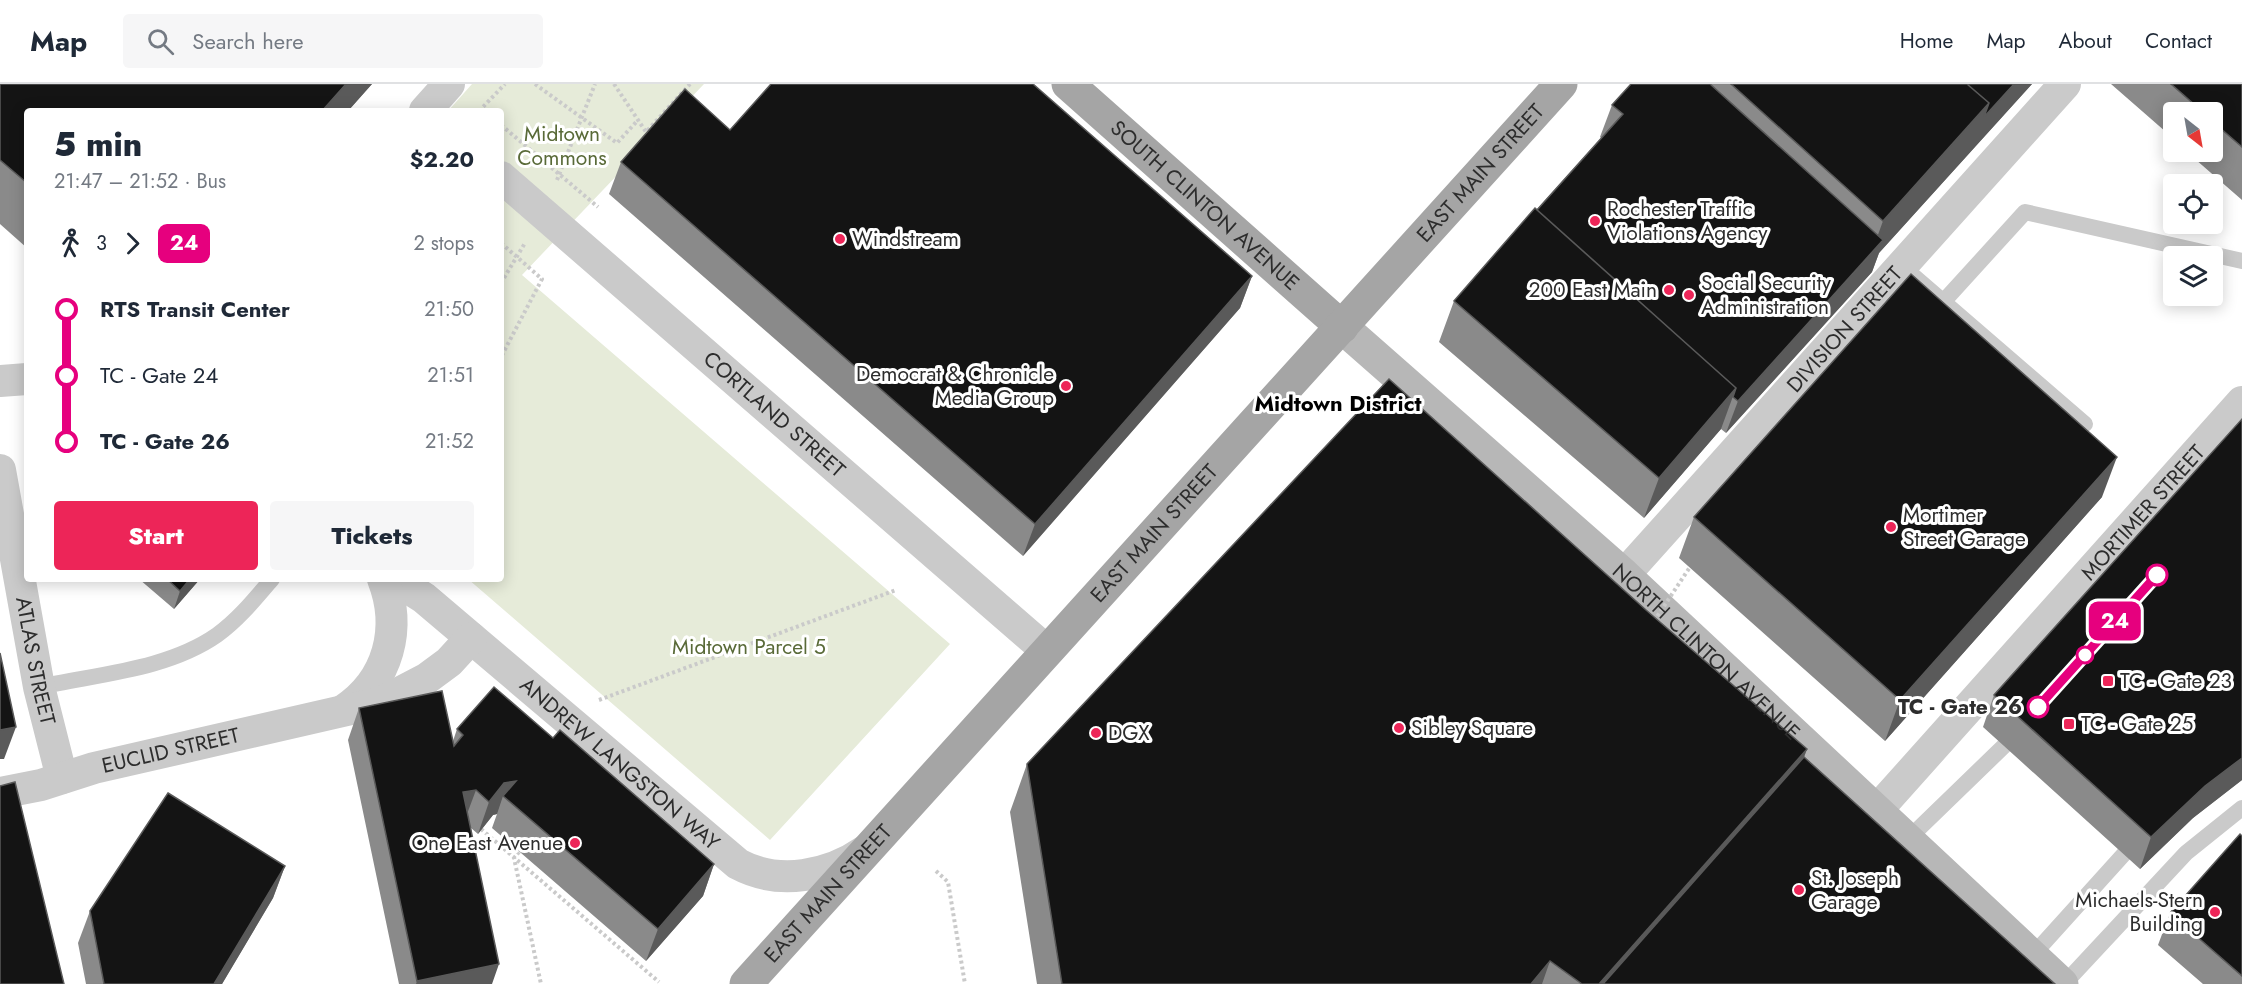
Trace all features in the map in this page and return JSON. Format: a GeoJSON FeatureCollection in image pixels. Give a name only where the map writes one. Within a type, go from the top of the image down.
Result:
{"type":"FeatureCollection","features":[{"type":"Feature","properties":{"kind":"main road","name":"SOUTH CLINTON AVENUE"},"geometry":{"type":"LineString","coordinates":[[1068,84],[1342,327]]}},
{"type":"Feature","properties":{"kind":"main road","name":"EAST MAIN STREET"},"geometry":{"type":"LineString","coordinates":[[746,984],[1561,84]]}},
{"type":"Feature","properties":{"kind":"main road","name":"NORTH CLINTON AVENUE"},"geometry":{"type":"LineString","coordinates":[[1342,327],[1624,575],[2063,984]]}},
{"type":"Feature","properties":{"kind":"street"},"geometry":{"type":"LineString","coordinates":[[428,108],[449,84]]}},
{"type":"Feature","properties":{"kind":"street","name":"DIVISION STREET"},"geometry":{"type":"LineString","coordinates":[[1624,575],[2065,84]]}},
{"type":"Feature","properties":{"kind":"street","name":"CORTLAND STREET"},"geometry":{"type":"LineString","coordinates":[[504,180],[1047,651]]}},
{"type":"Feature","properties":{"kind":"street"},"geometry":{"type":"LineString","coordinates":[[0,381],[24,379]]}},
{"type":"Feature","properties":{"kind":"street","name":"MORTIMER STREET"},"geometry":{"type":"LineString","coordinates":[[1877,810],[2242,402]]}},
{"type":"Feature","properties":{"kind":"street","name":"ATLAS STREET"},"geometry":{"type":"LineString","coordinates":[[0,470],[39,687],[62,778]]}},
{"type":"Feature","properties":{"kind":"street","name":"EUCLID STREET"},"geometry":{"type":"LineString","coordinates":[[340,712],[373,685],[386,658],[392,618],[384,582]]}},
{"type":"Feature","properties":{"kind":"street","name":"ANDREW LANGSTON WAY"},"geometry":{"type":"LineString","coordinates":[[399,582],[424,598],[711,844],[744,867],[773,876],[805,875],[841,865],[868,848]]}},
{"type":"Feature","properties":{"kind":"street","name":"EUCLID STREET"},"geometry":{"type":"LineString","coordinates":[[0,793],[94,768],[382,702],[413,687],[449,662],[471,638]]}},
{"type":"Feature","properties":{"kind":"lane"},"geometry":{"type":"LineString","coordinates":[[1944,301],[2025,212],[2242,261]]}},
{"type":"Feature","properties":{"kind":"lane"},"geometry":{"type":"LineString","coordinates":[[1902,266],[2085,424]]}},
{"type":"Feature","properties":{"kind":"lane"},"geometry":{"type":"LineString","coordinates":[[39,687],[162,660],[201,645],[230,625],[269,582]]}},
{"type":"Feature","properties":{"kind":"lane"},"geometry":{"type":"LineString","coordinates":[[1908,839],[2004,746]]}},
{"type":"Feature","properties":{"kind":"lane"},"geometry":{"type":"LineString","coordinates":[[2063,984],[2187,853],[2242,808]]}},
{"type":"Feature","properties":{"kind":"lane"},"geometry":{"type":"LineString","coordinates":[[2032,956],[2124,854]]}},
{"type":"Feature","properties":{"kind":"path"},"geometry":{"type":"LineString","coordinates":[[482,108],[505,84]]}},
{"type":"Feature","properties":{"kind":"path"},"geometry":{"type":"LineString","coordinates":[[535,84],[616,143],[638,120]]}},
{"type":"Feature","properties":{"kind":"path"},"geometry":{"type":"LineString","coordinates":[[614,84],[646,132],[690,84]]}},
{"type":"Feature","properties":{"kind":"path"},"geometry":{"type":"LineString","coordinates":[[504,128],[598,207]]}},
{"type":"Feature","properties":{"kind":"path"},"geometry":{"type":"LineString","coordinates":[[504,247],[542,279],[504,351]]}},
{"type":"Feature","properties":{"kind":"path"},"geometry":{"type":"LineString","coordinates":[[1653,622],[1690,567]]}},
{"type":"Feature","properties":{"kind":"path"},"geometry":{"type":"LineString","coordinates":[[594,702],[896,590]]}},
{"type":"Feature","properties":{"kind":"path"},"geometry":{"type":"LineString","coordinates":[[481,829],[659,982]]}},
{"type":"Feature","properties":{"kind":"path"},"geometry":{"type":"LineString","coordinates":[[514,858],[519,852]]}},
{"type":"Feature","properties":{"kind":"path"},"geometry":{"type":"LineString","coordinates":[[514,858],[541,984]]}},
{"type":"Feature","properties":{"kind":"path"},"geometry":{"type":"LineString","coordinates":[[936,871],[948,882],[965,984]]}},
{"type":"Feature","properties":{"kind":"green space","name":"Midtown Parcel 5"},"geometry":{"type":"Polygon","coordinates":[[[472,84],[704,84],[522,275],[950,644],[770,840],[471,582],[504,582],[504,108],[451,108],[472,84]]]}},
{"type":"Feature","properties":{"kind":"building"},"geometry":{"type":"Polygon","coordinates":[[[0,84],[346,84],[325,108],[24,108],[24,180],[0,160],[0,84]]]}},
{"type":"Feature","properties":{"kind":"building"},"geometry":{"type":"Polygon","coordinates":[[[771,84],[1033,84],[1252,276],[1035,524],[621,162],[685,89],[730,130],[771,84]]]}},
{"type":"Feature","properties":{"kind":"building"},"geometry":{"type":"Polygon","coordinates":[[[1631,84],[1710,84],[1883,240],[1738,401],[1733,397],[1736,388],[1537,210],[1623,114],[1612,105],[1631,84]]]}},
{"type":"Feature","properties":{"kind":"building"},"geometry":{"type":"Polygon","coordinates":[[[1731,84],[1967,84],[1989,103],[1883,221],[1731,84]]]}},
{"type":"Feature","properties":{"kind":"building"},"geometry":{"type":"Polygon","coordinates":[[[1967,84],[2014,84],[1984,117],[1989,103],[1967,84]]]}},
{"type":"Feature","properties":{"kind":"building"},"geometry":{"type":"Polygon","coordinates":[[[2171,84],[2242,84],[2242,147],[2223,131],[2223,102],[2192,102],[2171,84]]]}},
{"type":"Feature","properties":{"kind":"building"},"geometry":{"type":"Polygon","coordinates":[[[1535,208],[1736,388],[1659,478],[1454,301],[1535,208]]]}},
{"type":"Feature","properties":{"kind":"building","name":"Mortimer Street Garage"},"geometry":{"type":"Polygon","coordinates":[[[1911,274],[2117,457],[1900,700],[1694,517],[1911,274]]]}},
{"type":"Feature","properties":{"kind":"building","name":"Sibley Square"},"geometry":{"type":"Polygon","coordinates":[[[1389,379],[1646,610],[1807,749],[1599,984],[1582,984],[1550,961],[1531,984],[1062,984],[1027,764],[1389,379]]]}},
{"type":"Feature","properties":{"kind":"building"},"geometry":{"type":"Polygon","coordinates":[[[2242,419],[2242,758],[2205,786],[2151,837],[1994,695],[2242,419]]]}},
{"type":"Feature","properties":{"kind":"building"},"geometry":{"type":"Polygon","coordinates":[[[170,582],[188,582],[180,591],[170,582]]]}},
{"type":"Feature","properties":{"kind":"building"},"geometry":{"type":"Polygon","coordinates":[[[0,653],[16,727],[0,730],[0,653]]]}},
{"type":"Feature","properties":{"kind":"building","name":"One East Avenue"},"geometry":{"type":"Polygon","coordinates":[[[494,687],[553,738],[560,730],[714,864],[658,929],[503,796],[516,781],[504,783],[489,802],[476,790],[463,792],[499,964],[417,981],[359,708],[442,691],[454,746],[463,735],[457,729],[494,687]]]}},
{"type":"Feature","properties":{"kind":"building","name":"St. Joseph Garage"},"geometry":{"type":"Polygon","coordinates":[[[1804,757],[2055,984],[1603,984],[1804,757]]]}},
{"type":"Feature","properties":{"kind":"building"},"geometry":{"type":"Polygon","coordinates":[[[15,782],[64,984],[0,984],[0,786],[15,782]]]}},
{"type":"Feature","properties":{"kind":"building"},"geometry":{"type":"Polygon","coordinates":[[[168,793],[285,866],[214,984],[104,984],[90,911],[168,793]]]}},
{"type":"Feature","properties":{"kind":"building","name":"Michaels-Stern Building"},"geometry":{"type":"Polygon","coordinates":[[[2240,834],[2242,836],[2242,976],[2170,913],[2240,834]]]}},
{"type":"Feature","properties":{"kind":"bus line","name":"24"},"geometry":{"type":"LineString","coordinates":[[2038,707],[2157,575]]}},
{"type":"Feature","properties":{"kind":"place","name":"Rochester Traffic Violations Agency"},"geometry":{"type":"Point","coordinates":[1595,221]}},
{"type":"Feature","properties":{"kind":"place","name":"Windstream"},"geometry":{"type":"Point","coordinates":[840,239]}},
{"type":"Feature","properties":{"kind":"place","name":"200 East Main"},"geometry":{"type":"Point","coordinates":[1669,290]}},
{"type":"Feature","properties":{"kind":"place","name":"Social Security Administration"},"geometry":{"type":"Point","coordinates":[1689,295]}},
{"type":"Feature","properties":{"kind":"place","name":"Democrat & Chronicle Media Group"},"geometry":{"type":"Point","coordinates":[1066,386]}},
{"type":"Feature","properties":{"kind":"place","name":"Mortimer Street Garage"},"geometry":{"type":"Point","coordinates":[1891,527]}},
{"type":"Feature","properties":{"kind":"place","name":"TC - Gate 23"},"geometry":{"type":"Point","coordinates":[2108,681]}},
{"type":"Feature","properties":{"kind":"place","name":"TC - Gate 26"},"geometry":{"type":"Point","coordinates":[2038,707]}},
{"type":"Feature","properties":{"kind":"place","name":"TC - Gate 25"},"geometry":{"type":"Point","coordinates":[2069,724]}},
{"type":"Feature","properties":{"kind":"place","name":"Sibley Square"},"geometry":{"type":"Point","coordinates":[1399,728]}},
{"type":"Feature","properties":{"kind":"place","name":"DGX"},"geometry":{"type":"Point","coordinates":[1096,733]}},
{"type":"Feature","properties":{"kind":"place","name":"One East Avenue"},"geometry":{"type":"Point","coordinates":[575,843]}},
{"type":"Feature","properties":{"kind":"place","name":"St. Joseph Garage"},"geometry":{"type":"Point","coordinates":[1799,890]}},
{"type":"Feature","properties":{"kind":"place","name":"Michaels-Stern Building"},"geometry":{"type":"Point","coordinates":[2215,912]}},
{"type":"Feature","properties":{"kind":"district","name":"Midtown District"},"geometry":{"type":"Point","coordinates":[1338,403]}},
{"type":"Feature","properties":{"kind":"park label","name":"Midtown Commons"},"geometry":{"type":"Point","coordinates":[562,146]}}]}
